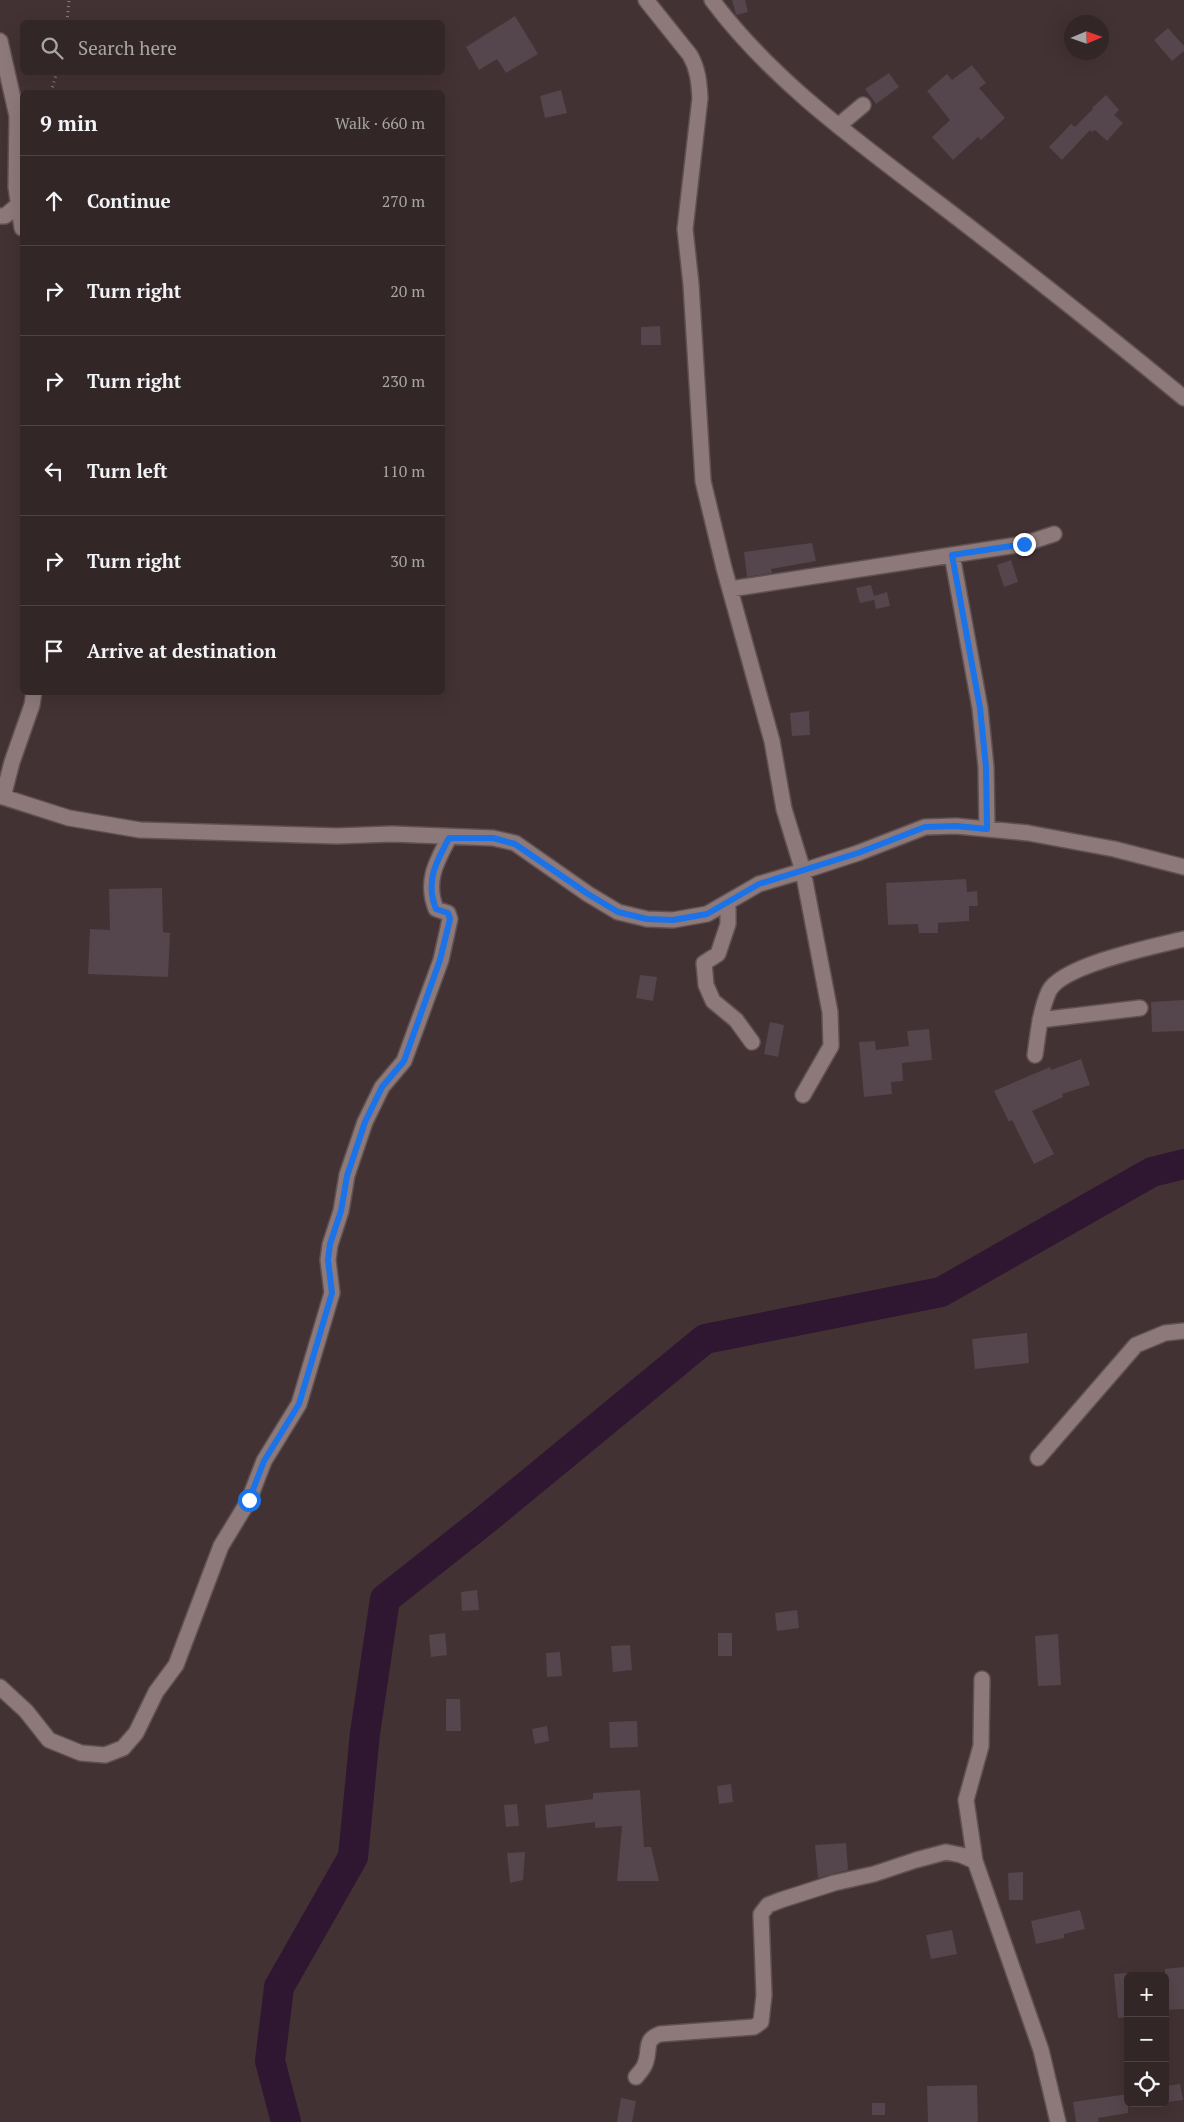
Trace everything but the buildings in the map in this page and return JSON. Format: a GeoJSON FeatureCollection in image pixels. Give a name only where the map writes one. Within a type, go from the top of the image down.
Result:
{"type":"FeatureCollection","features":[{"type":"Feature","properties":{"kind":"street"},"geometry":{"type":"LineString","coordinates":[[646,0],[696,64],[699,81],[700,98],[685,229],[691,284],[704,481],[730,590],[772,741],[784,809],[803,870],[830,1012],[831,1046],[803,1095]]}},
{"type":"Feature","properties":{"kind":"street"},"geometry":{"type":"LineString","coordinates":[[712,0],[733,28],[823,114],[1086,317],[1184,398]]}},
{"type":"Feature","properties":{"kind":"street"},"geometry":{"type":"LineString","coordinates":[[0,41],[17,116],[16,187],[20,212]]}},
{"type":"Feature","properties":{"kind":"street"},"geometry":{"type":"LineString","coordinates":[[838,126],[863,105]]}},
{"type":"Feature","properties":{"kind":"street"},"geometry":{"type":"LineString","coordinates":[[0,216],[5,216],[19,204]]}},
{"type":"Feature","properties":{"kind":"street"},"geometry":{"type":"LineString","coordinates":[[730,590],[1024,544],[1054,534]]}},
{"type":"Feature","properties":{"kind":"street"},"geometry":{"type":"LineString","coordinates":[[952,555],[980,708],[986,767],[987,829]]}},
{"type":"Feature","properties":{"kind":"street"},"geometry":{"type":"LineString","coordinates":[[34,695],[2,797],[69,818],[140,830],[337,836],[392,834],[449,838],[493,838],[515,844],[588,894],[618,912],[647,919],[673,920],[707,914],[759,884],[858,853],[925,827],[956,826],[1028,833],[1114,849],[1184,867]]}},
{"type":"Feature","properties":{"kind":"street"},"geometry":{"type":"LineString","coordinates":[[0,1687],[26,1711],[49,1740],[81,1752],[104,1755],[123,1748],[136,1733],[156,1692],[176,1665],[221,1546],[249,1500],[264,1461],[299,1404],[332,1293],[328,1260],[330,1244],[341,1211],[347,1176],[365,1122],[382,1087],[404,1061],[440,960],[450,919],[448,913],[436,909],[432,898],[431,877],[437,859],[449,838]]}},
{"type":"Feature","properties":{"kind":"street"},"geometry":{"type":"LineString","coordinates":[[728,902],[728,924],[718,954],[704,963],[706,985],[712,1001],[736,1020],[752,1042]]}},
{"type":"Feature","properties":{"kind":"street"},"geometry":{"type":"LineString","coordinates":[[1035,1055],[1040,1020],[1050,989],[1071,973],[1117,956],[1184,939]]}},
{"type":"Feature","properties":{"kind":"street"},"geometry":{"type":"LineString","coordinates":[[1040,1020],[1140,1008]]}},
{"type":"Feature","properties":{"kind":"street"},"geometry":{"type":"LineString","coordinates":[[1038,1458],[1136,1345],[1165,1333],[1184,1331]]}},
{"type":"Feature","properties":{"kind":"street"},"geometry":{"type":"LineString","coordinates":[[982,1679],[981,1746],[966,1800],[975,1861],[1041,2050],[1058,2122]]}},
{"type":"Feature","properties":{"kind":"street"},"geometry":{"type":"LineString","coordinates":[[636,2077],[645,2064],[652,2036],[754,2027],[761,2022],[764,1995],[761,1914],[768,1905],[834,1883],[874,1874],[946,1852],[975,1861]]}},
{"type":"Feature","properties":{"kind":"path"},"geometry":{"type":"LineString","coordinates":[[67,20],[69,0]]}},
{"type":"Feature","properties":{"kind":"path"},"geometry":{"type":"LineString","coordinates":[[52,90],[56,75]]}},
{"type":"Feature","properties":{"kind":"waterway"},"geometry":{"type":"LineString","coordinates":[[286,2122],[270,2061],[279,1987],[353,1857],[365,1733],[385,1599],[485,1520],[705,1339],[941,1292],[1152,1172],[1184,1164]]}},
{"type":"Feature","properties":{"kind":"route"},"geometry":{"type":"LineString","coordinates":[[249,1500],[264,1461],[299,1404],[312,1362],[332,1293],[328,1260],[330,1244],[341,1211],[347,1176],[365,1122],[382,1087],[404,1061],[440,960],[450,919],[448,913],[436,909],[432,898],[431,877],[437,859],[449,838],[493,838],[515,844],[588,894],[618,912],[647,919],[673,920],[707,914],[759,884],[858,853],[925,827],[956,826],[987,829],[986,767],[980,708],[964,633],[952,555],[1024,544]]}}]}
